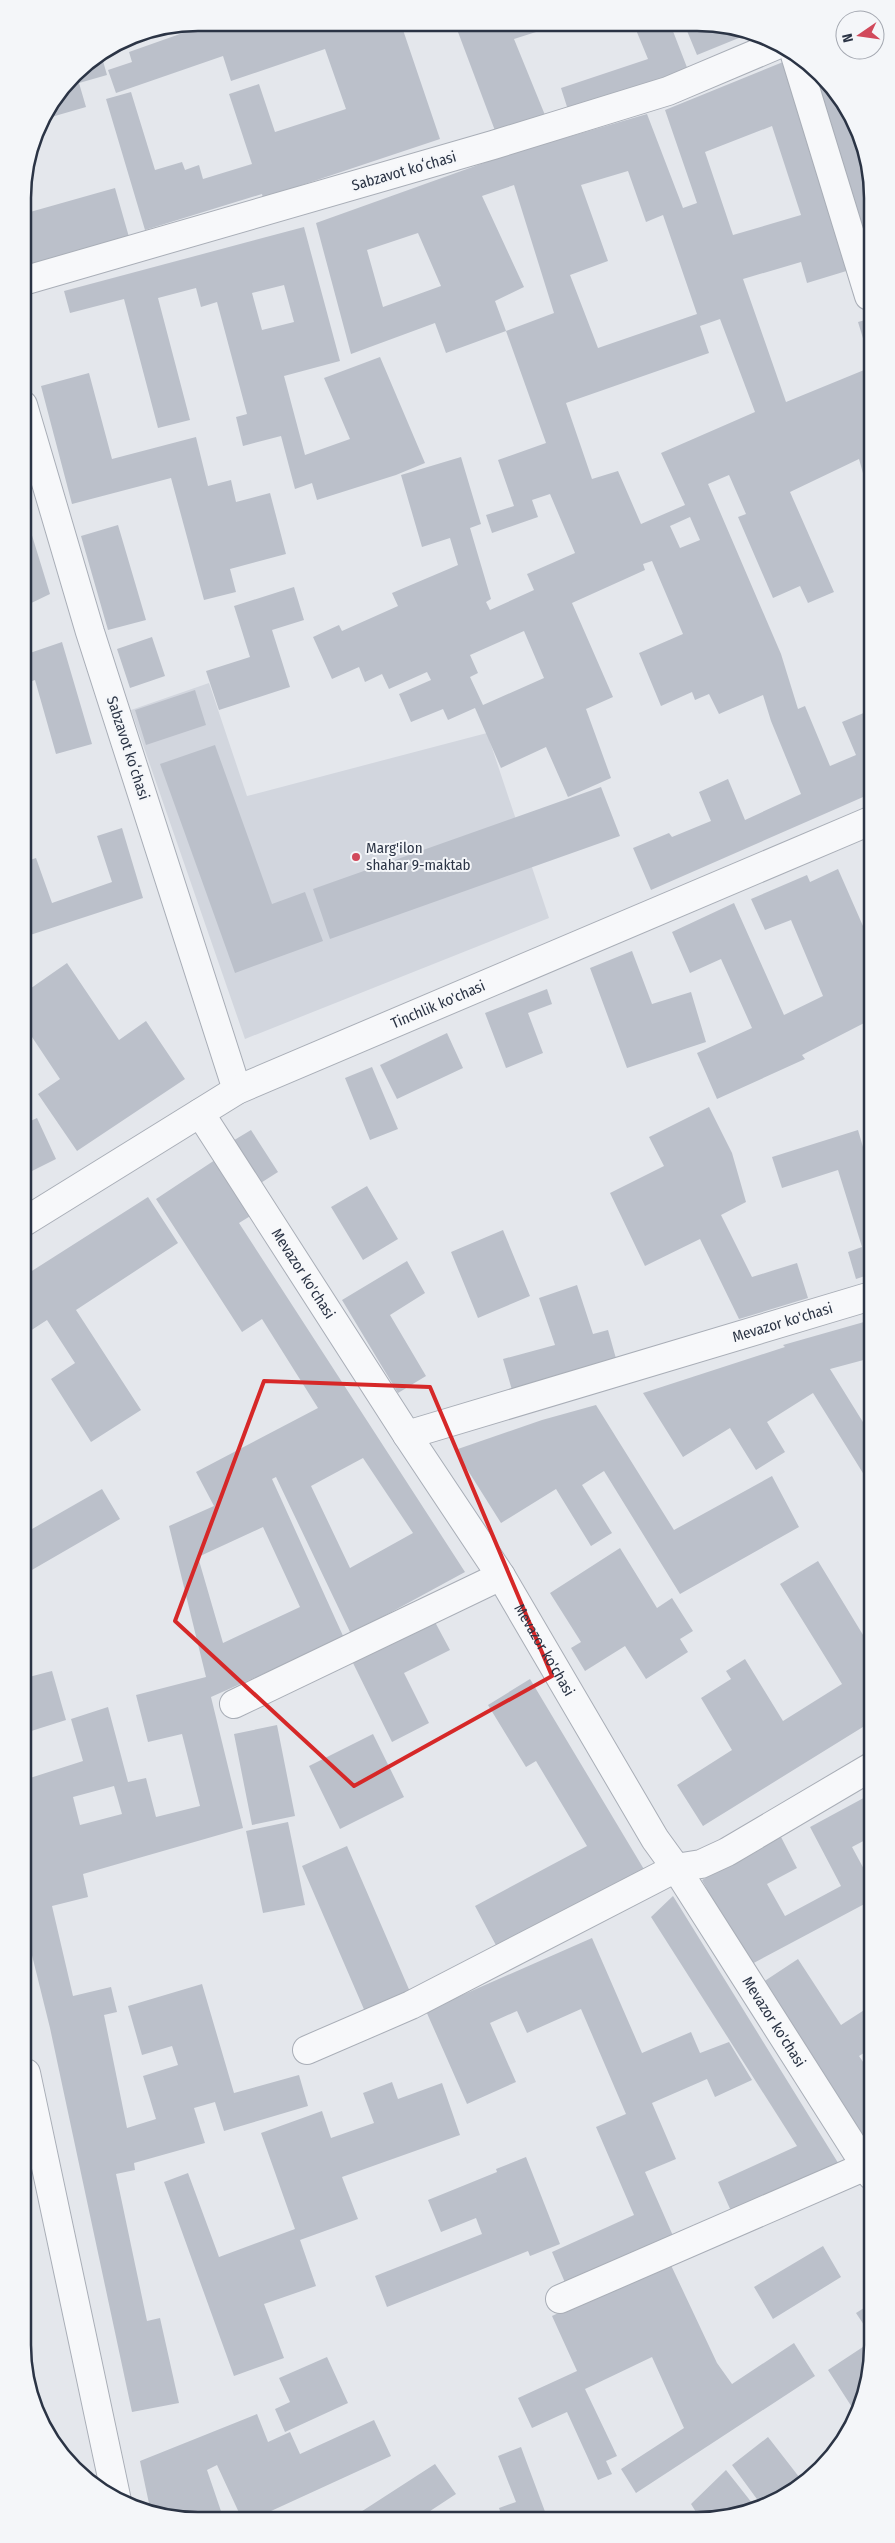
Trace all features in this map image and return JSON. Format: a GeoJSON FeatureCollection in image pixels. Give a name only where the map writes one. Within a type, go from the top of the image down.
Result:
{"type":"FeatureCollection","features":[{"type":"Feature","properties":{"kind":"street","name":"Sabzavot koʻchasi"},"geometry":{"type":"LineString","coordinates":[[32,278],[493,146],[668,91],[771,48]]}},
{"type":"Feature","properties":{"kind":"street"},"geometry":{"type":"LineString","coordinates":[[798,66],[864,280]]}},
{"type":"Feature","properties":{"kind":"street","name":"Sabzavot koʻchasi"},"geometry":{"type":"LineString","coordinates":[[32,435],[90,632],[237,1090]]}},
{"type":"Feature","properties":{"kind":"street","name":"Tinchlik ko'chasi"},"geometry":{"type":"LineString","coordinates":[[32,1217],[237,1090],[864,824]]}},
{"type":"Feature","properties":{"kind":"street","name":"Mevazor ko'chasi"},"geometry":{"type":"LineString","coordinates":[[200,1113],[407,1435],[501,1576],[655,1839],[676,1868],[863,2162]]}},
{"type":"Feature","properties":{"kind":"street","name":"Mevazor ko'chasi"},"geometry":{"type":"LineString","coordinates":[[407,1435],[863,1298]]}},
{"type":"Feature","properties":{"kind":"street"},"geometry":{"type":"LineString","coordinates":[[234,1704],[501,1576]]}},
{"type":"Feature","properties":{"kind":"street"},"geometry":{"type":"LineString","coordinates":[[307,2050],[411,2005],[676,1868],[701,1864],[727,1852],[863,1772]]}},
{"type":"Feature","properties":{"kind":"street"},"geometry":{"type":"LineString","coordinates":[[31,2097],[116,2490]]}},
{"type":"Feature","properties":{"kind":"street"},"geometry":{"type":"LineString","coordinates":[[560,2299],[863,2173]]}},
{"type":"Feature","properties":{"kind":"highlighted area"},"geometry":{"type":"Polygon","coordinates":[[[264,1381],[430,1387],[552,1676],[354,1786],[175,1621],[264,1381]]]}},
{"type":"Feature","properties":{"kind":"shaded area","name":"Marg'ilon shahar 9-maktab"},"geometry":{"type":"Polygon","coordinates":[[[209,683],[247,796],[487,733],[549,918],[245,1039],[131,710],[209,683]]]}},
{"type":"Feature","properties":{"kind":"building"},"geometry":{"type":"Polygon","coordinates":[[[458,31],[538,31],[514,39],[547,120],[497,136],[458,31]]]}},
{"type":"Feature","properties":{"kind":"building"},"geometry":{"type":"Polygon","coordinates":[[[637,31],[673,31],[688,70],[569,113],[561,88],[648,59],[637,31]]]}},
{"type":"Feature","properties":{"kind":"building"},"geometry":{"type":"Polygon","coordinates":[[[687,31],[730,34],[741,37],[697,55],[687,31]]]}},
{"type":"Feature","properties":{"kind":"building"},"geometry":{"type":"Polygon","coordinates":[[[187,32],[404,32],[440,139],[263,198],[262,194],[145,230],[106,99],[131,92],[155,170],[182,162],[185,170],[199,165],[203,179],[252,164],[229,94],[259,84],[275,132],[346,109],[325,49],[231,81],[223,56],[116,93],[108,70],[132,62],[129,52],[187,32]]]}},
{"type":"Feature","properties":{"kind":"building"},"geometry":{"type":"Polygon","coordinates":[[[788,60],[853,269],[807,283],[801,262],[743,279],[786,402],[864,370],[864,476],[859,459],[790,492],[834,592],[808,603],[800,586],[773,598],[738,517],[746,514],[729,475],[708,484],[781,654],[798,709],[805,706],[830,766],[856,755],[842,722],[864,713],[864,797],[651,890],[633,848],[669,833],[672,837],[711,821],[699,792],[728,779],[745,820],[801,794],[771,721],[763,695],[719,714],[709,694],[695,700],[692,692],[661,706],[639,653],[683,634],[652,561],[643,564],[645,570],[572,603],[613,697],[586,709],[611,778],[568,797],[546,747],[501,768],[475,708],[448,720],[443,709],[411,722],[399,694],[431,680],[427,672],[389,689],[382,674],[365,682],[359,667],[332,679],[313,637],[339,625],[342,631],[398,606],[392,593],[458,565],[450,538],[422,547],[401,475],[461,457],[481,524],[470,528],[491,599],[486,602],[490,610],[534,590],[527,574],[575,553],[550,494],[532,500],[538,517],[492,533],[486,515],[514,506],[498,460],[546,443],[506,331],[446,353],[435,323],[351,354],[316,223],[506,155],[647,114],[683,208],[697,203],[665,110],[788,60]],[[772,126],[705,152],[733,235],[801,215],[772,126]],[[628,171],[581,185],[608,261],[570,275],[598,348],[697,314],[663,215],[646,222],[628,171]],[[514,185],[482,196],[524,287],[495,301],[506,331],[554,313],[514,185]],[[418,233],[367,250],[383,307],[441,286],[418,233]],[[720,319],[700,326],[709,353],[566,403],[592,479],[618,471],[641,524],[685,505],[661,453],[755,412],[720,319]],[[690,517],[670,526],[680,548],[700,540],[690,517]],[[524,631],[470,655],[478,673],[470,677],[483,705],[544,678],[524,631]]]}},
{"type":"Feature","properties":{"kind":"building"},"geometry":{"type":"Polygon","coordinates":[[[103,61],[107,75],[79,83],[86,107],[52,117],[73,88],[103,61]]]}},
{"type":"Feature","properties":{"kind":"building"},"geometry":{"type":"Polygon","coordinates":[[[811,77],[836,105],[847,124],[855,144],[861,165],[864,198],[864,254],[811,77]]]}},
{"type":"Feature","properties":{"kind":"building"},"geometry":{"type":"Polygon","coordinates":[[[115,188],[129,237],[32,265],[32,211],[115,188]]]}},
{"type":"Feature","properties":{"kind":"building"},"geometry":{"type":"Polygon","coordinates":[[[304,227],[340,361],[284,376],[305,455],[350,439],[324,378],[380,357],[425,463],[396,475],[317,500],[312,483],[295,489],[281,436],[243,446],[236,417],[247,414],[217,302],[201,307],[196,288],[158,298],[190,420],[158,428],[124,299],[70,313],[64,291],[304,227]],[[284,285],[252,293],[262,330],[294,322],[284,285]]]}},
{"type":"Feature","properties":{"kind":"building"},"geometry":{"type":"Polygon","coordinates":[[[864,320],[864,341],[858,322],[864,320]]]}},
{"type":"Feature","properties":{"kind":"building"},"geometry":{"type":"Polygon","coordinates":[[[89,373],[112,459],[196,437],[208,486],[231,480],[236,502],[270,493],[286,554],[230,569],[236,592],[204,600],[171,478],[72,504],[41,386],[89,373]]]}},
{"type":"Feature","properties":{"kind":"building"},"geometry":{"type":"Polygon","coordinates":[[[118,525],[146,620],[108,630],[81,536],[118,525]]]}},
{"type":"Feature","properties":{"kind":"building"},"geometry":{"type":"Polygon","coordinates":[[[32,535],[50,594],[32,603],[32,535]]]}},
{"type":"Feature","properties":{"kind":"building"},"geometry":{"type":"Polygon","coordinates":[[[294,587],[304,620],[272,630],[290,687],[219,710],[206,671],[250,657],[234,606],[294,587]]]}},
{"type":"Feature","properties":{"kind":"building"},"geometry":{"type":"Polygon","coordinates":[[[152,637],[165,676],[130,688],[117,649],[152,637]]]}},
{"type":"Feature","properties":{"kind":"building"},"geometry":{"type":"Polygon","coordinates":[[[62,642],[92,744],[56,754],[35,680],[32,681],[32,652],[62,642]]]}},
{"type":"Feature","properties":{"kind":"building"},"geometry":{"type":"Polygon","coordinates":[[[195,690],[206,725],[146,745],[135,710],[195,690]]]}},
{"type":"Feature","properties":{"kind":"building"},"geometry":{"type":"Polygon","coordinates":[[[215,745],[272,904],[305,892],[323,941],[235,973],[160,764],[215,745]]]}},
{"type":"Feature","properties":{"kind":"building"},"geometry":{"type":"Polygon","coordinates":[[[601,787],[620,836],[330,939],[313,889],[601,787]]]}},
{"type":"Feature","properties":{"kind":"building"},"geometry":{"type":"Polygon","coordinates":[[[122,828],[143,898],[32,934],[32,859],[36,858],[52,903],[112,882],[97,836],[122,828]]]}},
{"type":"Feature","properties":{"kind":"building"},"geometry":{"type":"Polygon","coordinates":[[[838,869],[864,928],[864,1023],[802,1055],[805,1059],[717,1099],[697,1053],[752,1028],[721,959],[690,973],[672,932],[734,903],[784,1015],[823,996],[791,920],[765,930],[751,899],[807,875],[810,882],[838,869]]]}},
{"type":"Feature","properties":{"kind":"building"},"geometry":{"type":"Polygon","coordinates":[[[632,951],[652,1004],[691,992],[706,1042],[627,1068],[590,968],[632,951]]]}},
{"type":"Feature","properties":{"kind":"building"},"geometry":{"type":"Polygon","coordinates":[[[67,963],[119,1040],[146,1021],[185,1079],[77,1151],[38,1094],[60,1079],[32,1036],[32,988],[67,963]]]}},
{"type":"Feature","properties":{"kind":"building"},"geometry":{"type":"Polygon","coordinates":[[[547,989],[552,1004],[528,1013],[543,1053],[506,1068],[485,1013],[547,989]]]}},
{"type":"Feature","properties":{"kind":"building"},"geometry":{"type":"Polygon","coordinates":[[[447,1033],[463,1068],[397,1099],[380,1065],[447,1033]]]}},
{"type":"Feature","properties":{"kind":"building"},"geometry":{"type":"Polygon","coordinates":[[[372,1067],[398,1129],[370,1140],[345,1078],[372,1067]]]}},
{"type":"Feature","properties":{"kind":"building"},"geometry":{"type":"Polygon","coordinates":[[[709,1107],[732,1153],[746,1202],[721,1215],[752,1277],[797,1263],[808,1298],[739,1319],[700,1239],[645,1266],[610,1193],[664,1166],[649,1137],[709,1107]]]}},
{"type":"Feature","properties":{"kind":"building"},"geometry":{"type":"Polygon","coordinates":[[[37,1118],[56,1159],[32,1171],[32,1121],[37,1118]]]}},
{"type":"Feature","properties":{"kind":"building"},"geometry":{"type":"Polygon","coordinates":[[[251,1130],[278,1172],[253,1188],[226,1145],[251,1130]]]}},
{"type":"Feature","properties":{"kind":"building"},"geometry":{"type":"Polygon","coordinates":[[[858,1130],[864,1149],[864,1276],[856,1279],[848,1252],[862,1247],[838,1170],[782,1188],[772,1157],[858,1130]]]}},
{"type":"Feature","properties":{"kind":"building"},"geometry":{"type":"Polygon","coordinates":[[[221,1156],[257,1212],[239,1223],[465,1572],[351,1634],[276,1477],[272,1479],[344,1638],[211,1697],[243,1828],[83,1874],[88,1897],[52,1906],[73,1996],[111,1987],[117,2012],[104,2015],[127,2128],[156,2119],[143,2076],[178,2065],[172,2046],[142,2055],[128,2006],[202,1984],[234,2093],[299,2075],[308,2106],[224,2131],[215,2102],[194,2108],[205,2143],[134,2163],[135,2170],[116,2174],[147,2321],[160,2318],[179,2403],[132,2412],[50,2028],[31,1952],[31,1778],[83,1761],[71,1719],[108,1707],[128,1782],[146,1778],[156,1817],[200,1806],[182,1734],[148,1742],[136,1695],[206,1677],[169,1526],[214,1506],[196,1472],[318,1408],[262,1319],[242,1332],[156,1199],[221,1156]],[[363,1458],[311,1486],[350,1568],[413,1533],[363,1458]],[[263,1527],[198,1557],[223,1643],[300,1607],[263,1527]],[[114,1786],[73,1797],[80,1825],[122,1814],[114,1786]]]}},
{"type":"Feature","properties":{"kind":"building"},"geometry":{"type":"Polygon","coordinates":[[[367,1186],[398,1239],[363,1260],[331,1207],[367,1186]]]}},
{"type":"Feature","properties":{"kind":"building"},"geometry":{"type":"Polygon","coordinates":[[[148,1197],[178,1243],[76,1310],[141,1410],[91,1442],[51,1379],[75,1363],[47,1320],[31,1330],[31,1271],[148,1197]]]}},
{"type":"Feature","properties":{"kind":"building"},"geometry":{"type":"Polygon","coordinates":[[[503,1230],[530,1296],[478,1318],[451,1252],[503,1230]]]}},
{"type":"Feature","properties":{"kind":"building"},"geometry":{"type":"Polygon","coordinates":[[[407,1261],[425,1293],[390,1315],[426,1376],[398,1393],[342,1300],[407,1261]]]}},
{"type":"Feature","properties":{"kind":"building"},"geometry":{"type":"Polygon","coordinates":[[[577,1285],[593,1334],[608,1330],[617,1362],[512,1390],[503,1359],[555,1345],[539,1298],[577,1285]]]}},
{"type":"Feature","properties":{"kind":"building"},"geometry":{"type":"Polygon","coordinates":[[[863,1322],[863,1360],[830,1369],[863,1423],[863,1474],[813,1393],[767,1422],[785,1452],[756,1470],[730,1428],[683,1457],[643,1393],[785,1347],[783,1345],[863,1322]]]}},
{"type":"Feature","properties":{"kind":"building"},"geometry":{"type":"Polygon","coordinates":[[[596,1405],[674,1530],[772,1476],[799,1527],[680,1594],[604,1471],[582,1485],[612,1533],[591,1546],[556,1489],[501,1523],[455,1450],[542,1420],[596,1405]]]}},
{"type":"Feature","properties":{"kind":"building"},"geometry":{"type":"Polygon","coordinates":[[[102,1489],[120,1519],[31,1570],[31,1529],[102,1489]]]}},
{"type":"Feature","properties":{"kind":"building"},"geometry":{"type":"Polygon","coordinates":[[[620,1548],[657,1608],[672,1598],[693,1631],[680,1639],[688,1652],[646,1679],[625,1646],[585,1671],[571,1648],[581,1642],[550,1593],[620,1548]]]}},
{"type":"Feature","properties":{"kind":"building"},"geometry":{"type":"Polygon","coordinates":[[[818,1561],[863,1635],[863,1727],[703,1826],[677,1785],[732,1750],[701,1698],[731,1679],[726,1671],[745,1659],[783,1721],[842,1684],[780,1584],[818,1561]]]}},
{"type":"Feature","properties":{"kind":"building"},"geometry":{"type":"Polygon","coordinates":[[[435,1622],[450,1650],[404,1673],[429,1723],[392,1742],[353,1663],[435,1622]]]}},
{"type":"Feature","properties":{"kind":"building"},"geometry":{"type":"Polygon","coordinates":[[[52,1671],[66,1720],[31,1731],[31,1676],[52,1671]]]}},
{"type":"Feature","properties":{"kind":"building"},"geometry":{"type":"Polygon","coordinates":[[[530,1679],[645,1871],[498,1949],[475,1906],[587,1846],[536,1761],[526,1767],[488,1705],[530,1679]]]}},
{"type":"Feature","properties":{"kind":"building"},"geometry":{"type":"Polygon","coordinates":[[[277,1725],[295,1816],[252,1825],[234,1734],[277,1725]]]}},
{"type":"Feature","properties":{"kind":"building"},"geometry":{"type":"Polygon","coordinates":[[[373,1734],[404,1797],[340,1829],[309,1766],[373,1734]]]}},
{"type":"Feature","properties":{"kind":"building"},"geometry":{"type":"Polygon","coordinates":[[[863,1798],[863,1841],[852,1847],[863,1868],[863,1905],[748,1966],[702,1880],[781,1837],[797,1868],[767,1884],[785,1916],[841,1886],[810,1827],[863,1798]]]}},
{"type":"Feature","properties":{"kind":"building"},"geometry":{"type":"Polygon","coordinates":[[[288,1822],[305,1905],[263,1913],[246,1831],[288,1822]]]}},
{"type":"Feature","properties":{"kind":"building"},"geometry":{"type":"Polygon","coordinates":[[[347,1846],[411,1994],[366,2014],[302,1866],[347,1846]]]}},
{"type":"Feature","properties":{"kind":"building"},"geometry":{"type":"Polygon","coordinates":[[[673,1896],[840,2166],[731,2211],[718,2182],[797,2146],[651,1917],[673,1896]]]}},
{"type":"Feature","properties":{"kind":"building"},"geometry":{"type":"Polygon","coordinates":[[[592,1938],[642,2053],[691,2032],[700,2053],[729,2042],[752,2080],[715,2097],[707,2079],[652,2103],[676,2159],[645,2172],[674,2238],[566,2285],[552,2252],[634,2215],[596,2127],[626,2114],[581,2009],[527,2033],[517,2011],[490,2023],[516,2082],[467,2104],[426,2011],[592,1938]]]}},
{"type":"Feature","properties":{"kind":"building"},"geometry":{"type":"Polygon","coordinates":[[[798,1959],[841,2025],[863,2011],[863,2053],[859,2056],[863,2062],[863,2150],[757,1986],[798,1959]]]}},
{"type":"Feature","properties":{"kind":"building"},"geometry":{"type":"Polygon","coordinates":[[[392,2082],[398,2099],[442,2083],[460,2135],[342,2177],[358,2219],[300,2240],[316,2286],[264,2304],[284,2358],[234,2376],[164,2182],[188,2173],[219,2257],[295,2229],[261,2133],[322,2111],[331,2138],[374,2123],[363,2093],[392,2082]]]}},
{"type":"Feature","properties":{"kind":"building"},"geometry":{"type":"Polygon","coordinates":[[[526,2157],[560,2244],[530,2256],[528,2251],[387,2307],[375,2276],[482,2234],[476,2218],[441,2232],[428,2200],[497,2172],[496,2169],[526,2157]]]}},
{"type":"Feature","properties":{"kind":"building"},"geometry":{"type":"Polygon","coordinates":[[[823,2246],[841,2277],[773,2319],[754,2287],[823,2246]]]}},
{"type":"Feature","properties":{"kind":"building"},"geometry":{"type":"Polygon","coordinates":[[[669,2261],[717,2363],[732,2384],[794,2343],[815,2376],[636,2493],[621,2469],[684,2428],[652,2357],[585,2389],[617,2456],[606,2461],[612,2474],[598,2480],[567,2412],[532,2428],[518,2398],[577,2371],[552,2316],[669,2261]]]}},
{"type":"Feature","properties":{"kind":"building"},"geometry":{"type":"Polygon","coordinates":[[[863,2309],[863,2324],[856,2313],[863,2309]]]}},
{"type":"Feature","properties":{"kind":"building"},"geometry":{"type":"Polygon","coordinates":[[[863,2347],[861,2378],[852,2407],[828,2370],[863,2347]]]}},
{"type":"Feature","properties":{"kind":"building"},"geometry":{"type":"Polygon","coordinates":[[[327,2357],[348,2403],[285,2432],[275,2409],[290,2402],[279,2378],[327,2357]]]}},
{"type":"Feature","properties":{"kind":"building"},"geometry":{"type":"Polygon","coordinates":[[[257,2414],[268,2442],[290,2432],[300,2454],[374,2420],[391,2456],[269,2512],[239,2512],[217,2465],[207,2470],[221,2512],[165,2509],[149,2504],[140,2461],[257,2414]]]}},
{"type":"Feature","properties":{"kind":"building"},"geometry":{"type":"Polygon","coordinates":[[[768,2437],[799,2477],[758,2500],[732,2465],[768,2437]]]}},
{"type":"Feature","properties":{"kind":"building"},"geometry":{"type":"Polygon","coordinates":[[[521,2447],[545,2512],[500,2512],[499,2508],[516,2502],[498,2456],[521,2447]]]}},
{"type":"Feature","properties":{"kind":"building"},"geometry":{"type":"Polygon","coordinates":[[[435,2464],[456,2494],[429,2512],[361,2512],[435,2464]]]}},
{"type":"Feature","properties":{"kind":"building"},"geometry":{"type":"Polygon","coordinates":[[[726,2470],[752,2503],[730,2509],[697,2512],[691,2504],[726,2470]]]}},
{"type":"Feature","properties":{"kind":"place","name":"Marg'ilon shahar 9-maktab"},"geometry":{"type":"Point","coordinates":[356,857]}}]}
